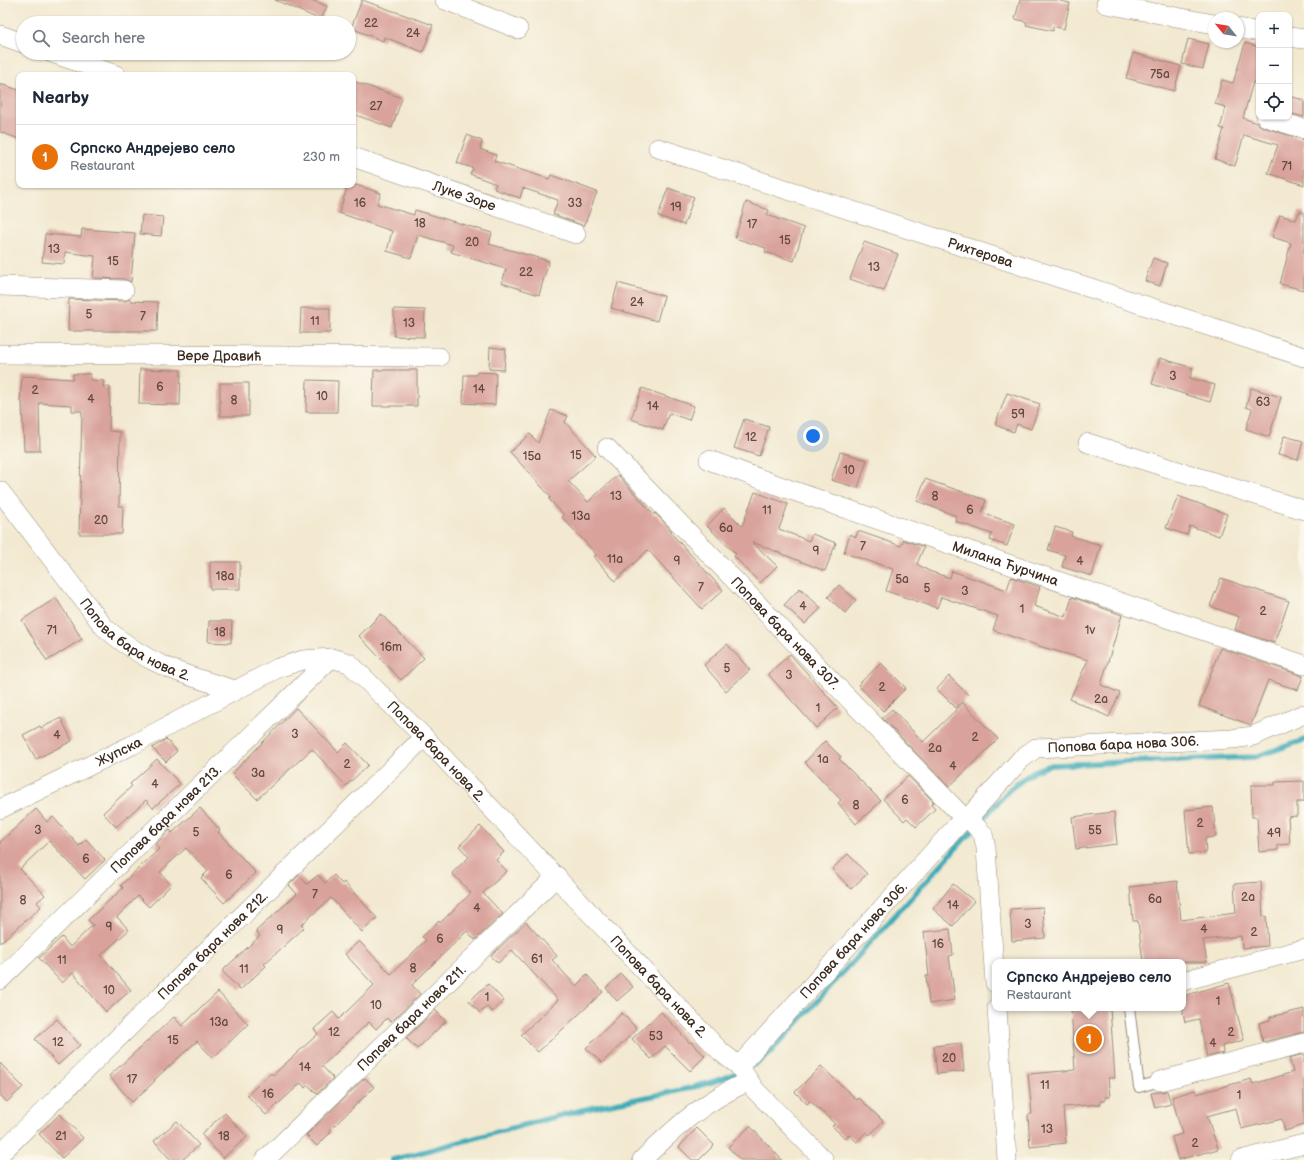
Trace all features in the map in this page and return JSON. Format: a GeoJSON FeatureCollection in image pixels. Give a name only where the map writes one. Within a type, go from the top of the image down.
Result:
{"type":"FeatureCollection","features":[{"type":"Feature","properties":{"kind":"street"},"geometry":{"type":"LineString","coordinates":[[445,0],[518,29]]}},
{"type":"Feature","properties":{"kind":"street"},"geometry":{"type":"LineString","coordinates":[[1106,4],[1208,23]]}},
{"type":"Feature","properties":{"kind":"street"},"geometry":{"type":"LineString","coordinates":[[1244,29],[1256,31]]}},
{"type":"Feature","properties":{"kind":"street"},"geometry":{"type":"LineString","coordinates":[[0,35],[16,41]]}},
{"type":"Feature","properties":{"kind":"street"},"geometry":{"type":"LineString","coordinates":[[1292,38],[1304,40]]}},
{"type":"Feature","properties":{"kind":"street"},"geometry":{"type":"LineString","coordinates":[[72,60],[107,72]]}},
{"type":"Feature","properties":{"kind":"street"},"geometry":{"type":"LineString","coordinates":[[1276,120],[1304,129]]}},
{"type":"Feature","properties":{"kind":"street","name":"Рихтерова"},"geometry":{"type":"LineString","coordinates":[[658,148],[1304,357]]}},
{"type":"Feature","properties":{"kind":"street","name":"Луке Зоре"},"geometry":{"type":"LineString","coordinates":[[356,158],[576,234]]}},
{"type":"Feature","properties":{"kind":"street"},"geometry":{"type":"LineString","coordinates":[[0,286],[124,290]]}},
{"type":"Feature","properties":{"kind":"street","name":"Вере Дравић"},"geometry":{"type":"LineString","coordinates":[[0,354],[439,357]]}},
{"type":"Feature","properties":{"kind":"street"},"geometry":{"type":"LineString","coordinates":[[1088,443],[1304,510]]}},
{"type":"Feature","properties":{"kind":"street","name":"Попова бара нова 307."},"geometry":{"type":"LineString","coordinates":[[607,448],[967,818]]}},
{"type":"Feature","properties":{"kind":"street","name":"Милана Ћурчина"},"geometry":{"type":"LineString","coordinates":[[709,460],[788,489],[1304,665]]}},
{"type":"Feature","properties":{"kind":"street","name":"Попова бара нова 2."},"geometry":{"type":"LineString","coordinates":[[0,491],[104,627],[124,644],[151,661],[183,675],[235,690],[278,668],[303,660],[330,658],[349,663],[424,737],[557,876],[721,1052],[744,1073],[755,1090],[824,1160]]}},
{"type":"Feature","properties":{"kind":"street","name":"Попова бара нова 213."},"geometry":{"type":"LineString","coordinates":[[0,980],[330,658]]}},
{"type":"Feature","properties":{"kind":"street","name":"Жупска"},"geometry":{"type":"LineString","coordinates":[[0,808],[132,745],[235,690]]}},
{"type":"Feature","properties":{"kind":"street","name":"Попова бара нова 306."},"geometry":{"type":"LineString","coordinates":[[744,1073],[967,818],[1021,759],[1036,748],[1232,739],[1253,736],[1304,714]]}},
{"type":"Feature","properties":{"kind":"street","name":"Попова бара нова 212."},"geometry":{"type":"LineString","coordinates":[[0,1154],[424,737]]}},
{"type":"Feature","properties":{"kind":"street"},"geometry":{"type":"LineString","coordinates":[[967,818],[983,834],[986,848],[993,959]]}},
{"type":"Feature","properties":{"kind":"street","name":"Попова бара нова 211."},"geometry":{"type":"LineString","coordinates":[[265,1160],[557,876]]}},
{"type":"Feature","properties":{"kind":"street"},"geometry":{"type":"LineString","coordinates":[[1186,980],[1304,949]]}},
{"type":"Feature","properties":{"kind":"street"},"geometry":{"type":"LineString","coordinates":[[997,1011],[1007,1160]]}},
{"type":"Feature","properties":{"kind":"street"},"geometry":{"type":"LineString","coordinates":[[1160,1082],[1304,1043]]}},
{"type":"Feature","properties":{"kind":"street"},"geometry":{"type":"LineString","coordinates":[[642,1160],[679,1124],[724,1092],[744,1073]]}},
{"type":"Feature","properties":{"kind":"street"},"geometry":{"type":"LineString","coordinates":[[1241,1160],[1304,1144]]}},
{"type":"Feature","properties":{"kind":"lane"},"geometry":{"type":"LineString","coordinates":[[1129,1011],[1139,1087],[1160,1082]]}},
{"type":"Feature","properties":{"kind":"building"},"geometry":{"type":"Polygon","coordinates":[[[275,0],[311,0],[327,6],[323,16],[312,16],[275,0]]]}},
{"type":"Feature","properties":{"kind":"building"},"geometry":{"type":"Polygon","coordinates":[[[362,0],[433,25],[423,52],[384,37],[383,41],[356,30],[356,16],[362,0]]]}},
{"type":"Feature","properties":{"kind":"building"},"geometry":{"type":"Polygon","coordinates":[[[1020,0],[1056,0],[1070,3],[1064,29],[1053,26],[1053,31],[1026,25],[1027,22],[1015,19],[1020,0]]]}},
{"type":"Feature","properties":{"kind":"building"},"geometry":{"type":"Polygon","coordinates":[[[1188,39],[1208,44],[1203,69],[1182,64],[1188,39]]]}},
{"type":"Feature","properties":{"kind":"building"},"geometry":{"type":"Polygon","coordinates":[[[1245,43],[1256,46],[1256,83],[1253,82],[1243,118],[1263,127],[1304,140],[1304,185],[1268,173],[1278,145],[1244,135],[1235,166],[1215,159],[1224,129],[1220,128],[1226,107],[1215,104],[1222,80],[1233,83],[1245,43]]]}},
{"type":"Feature","properties":{"kind":"building"},"geometry":{"type":"Polygon","coordinates":[[[1133,53],[1181,66],[1174,91],[1126,78],[1133,53]]]}},
{"type":"Feature","properties":{"kind":"building"},"geometry":{"type":"Polygon","coordinates":[[[356,82],[402,98],[392,128],[356,115],[356,82]]]}},
{"type":"Feature","properties":{"kind":"building"},"geometry":{"type":"Polygon","coordinates":[[[0,84],[16,89],[16,138],[0,132],[0,84]]]}},
{"type":"Feature","properties":{"kind":"building"},"geometry":{"type":"Polygon","coordinates":[[[1292,97],[1304,100],[1304,117],[1292,114],[1292,97]]]}},
{"type":"Feature","properties":{"kind":"building"},"geometry":{"type":"Polygon","coordinates":[[[467,135],[482,141],[480,149],[496,155],[494,161],[549,179],[551,175],[597,192],[584,226],[553,214],[558,200],[523,188],[520,198],[494,189],[496,184],[470,174],[473,168],[457,163],[467,135]]]}},
{"type":"Feature","properties":{"kind":"building"},"geometry":{"type":"Polygon","coordinates":[[[356,185],[381,193],[377,204],[414,215],[415,210],[492,233],[489,244],[549,261],[539,295],[502,283],[506,269],[451,252],[453,245],[418,235],[411,258],[387,251],[392,231],[339,213],[347,188],[356,188],[356,185]]]}},
{"type":"Feature","properties":{"kind":"building"},"geometry":{"type":"Polygon","coordinates":[[[668,188],[694,197],[684,225],[658,216],[668,188]]]}},
{"type":"Feature","properties":{"kind":"building"},"geometry":{"type":"Polygon","coordinates":[[[746,202],[769,210],[767,215],[804,228],[794,261],[765,252],[766,248],[735,238],[746,202]]]}},
{"type":"Feature","properties":{"kind":"building"},"geometry":{"type":"Polygon","coordinates":[[[1299,212],[1304,212],[1304,290],[1280,284],[1291,243],[1272,237],[1280,215],[1296,220],[1299,212]]]}},
{"type":"Feature","properties":{"kind":"building"},"geometry":{"type":"Polygon","coordinates":[[[142,215],[163,217],[161,236],[140,234],[142,215]]]}},
{"type":"Feature","properties":{"kind":"building"},"geometry":{"type":"Polygon","coordinates":[[[82,229],[135,233],[131,282],[124,279],[93,278],[95,256],[65,252],[64,264],[42,262],[45,234],[81,237],[82,229]]]}},
{"type":"Feature","properties":{"kind":"building"},"geometry":{"type":"Polygon","coordinates":[[[864,242],[898,254],[884,291],[850,279],[864,242]]]}},
{"type":"Feature","properties":{"kind":"building"},"geometry":{"type":"Polygon","coordinates":[[[1153,258],[1167,263],[1160,286],[1145,281],[1153,258]]]}},
{"type":"Feature","properties":{"kind":"building"},"geometry":{"type":"Polygon","coordinates":[[[618,283],[664,296],[657,321],[611,308],[618,283]]]}},
{"type":"Feature","properties":{"kind":"building"},"geometry":{"type":"Polygon","coordinates":[[[69,299],[124,301],[130,299],[130,301],[158,302],[157,331],[68,331],[69,299]]]}},
{"type":"Feature","properties":{"kind":"building"},"geometry":{"type":"Polygon","coordinates":[[[301,308],[330,308],[330,333],[300,333],[301,308]]]}},
{"type":"Feature","properties":{"kind":"building"},"geometry":{"type":"Polygon","coordinates":[[[394,309],[425,310],[424,337],[394,336],[394,309]]]}},
{"type":"Feature","properties":{"kind":"building"},"geometry":{"type":"Polygon","coordinates":[[[490,347],[506,349],[504,370],[489,369],[490,347]]]}},
{"type":"Feature","properties":{"kind":"building"},"geometry":{"type":"Polygon","coordinates":[[[1160,358],[1193,368],[1190,378],[1215,385],[1210,402],[1152,384],[1160,358]]]}},
{"type":"Feature","properties":{"kind":"building"},"geometry":{"type":"Polygon","coordinates":[[[140,369],[181,370],[180,405],[139,404],[140,369]]]}},
{"type":"Feature","properties":{"kind":"building"},"geometry":{"type":"Polygon","coordinates":[[[374,370],[417,370],[417,406],[373,406],[374,370]]]}},
{"type":"Feature","properties":{"kind":"building"},"geometry":{"type":"Polygon","coordinates":[[[477,372],[496,373],[495,405],[463,403],[464,375],[476,375],[477,372]]]}},
{"type":"Feature","properties":{"kind":"building"},"geometry":{"type":"Polygon","coordinates":[[[73,374],[90,374],[90,380],[104,381],[103,387],[110,387],[109,431],[120,432],[119,506],[123,506],[122,534],[79,534],[82,411],[72,411],[72,405],[39,403],[40,451],[24,451],[22,402],[20,402],[22,376],[73,379],[73,374]]]}},
{"type":"Feature","properties":{"kind":"building"},"geometry":{"type":"Polygon","coordinates":[[[307,380],[338,381],[337,412],[306,412],[307,380]]]}},
{"type":"Feature","properties":{"kind":"building"},"geometry":{"type":"Polygon","coordinates":[[[220,383],[249,383],[249,416],[220,416],[220,383]]]}},
{"type":"Feature","properties":{"kind":"building"},"geometry":{"type":"Polygon","coordinates":[[[642,388],[694,406],[689,420],[669,413],[663,430],[631,419],[642,388]]]}},
{"type":"Feature","properties":{"kind":"building"},"geometry":{"type":"Polygon","coordinates":[[[1251,388],[1281,397],[1269,437],[1246,429],[1252,409],[1246,407],[1251,388]]]}},
{"type":"Feature","properties":{"kind":"building"},"geometry":{"type":"Polygon","coordinates":[[[1007,393],[1040,404],[1031,429],[1017,424],[1014,432],[995,425],[1007,393]]]}},
{"type":"Feature","properties":{"kind":"building"},"geometry":{"type":"Polygon","coordinates":[[[551,410],[568,416],[565,422],[596,456],[568,481],[588,502],[618,475],[654,515],[655,513],[672,531],[670,532],[723,590],[702,609],[648,550],[615,581],[594,557],[596,554],[562,517],[564,515],[549,499],[551,497],[510,452],[530,434],[538,443],[551,410]]]}},
{"type":"Feature","properties":{"kind":"building"},"geometry":{"type":"Polygon","coordinates":[[[744,419],[769,427],[759,456],[734,448],[744,419]]]}},
{"type":"Feature","properties":{"kind":"building"},"geometry":{"type":"Polygon","coordinates":[[[1284,436],[1303,441],[1298,460],[1278,455],[1284,436]]]}},
{"type":"Feature","properties":{"kind":"building"},"geometry":{"type":"Polygon","coordinates":[[[840,452],[867,460],[858,488],[831,480],[840,452]]]}},
{"type":"Feature","properties":{"kind":"building"},"geometry":{"type":"Polygon","coordinates":[[[925,479],[986,500],[982,513],[1015,524],[1007,546],[990,540],[992,534],[955,521],[956,516],[917,501],[925,479]]]}},
{"type":"Feature","properties":{"kind":"building"},"geometry":{"type":"Polygon","coordinates":[[[755,492],[788,504],[779,529],[809,541],[812,534],[836,543],[825,571],[752,542],[777,566],[760,583],[734,556],[736,554],[707,526],[724,508],[742,526],[755,492]]]}},
{"type":"Feature","properties":{"kind":"building"},"geometry":{"type":"Polygon","coordinates":[[[1178,496],[1227,514],[1219,536],[1190,526],[1187,535],[1166,528],[1178,496]]]}},
{"type":"Feature","properties":{"kind":"building"},"geometry":{"type":"Polygon","coordinates":[[[1055,527],[1072,532],[1071,536],[1101,545],[1092,576],[1062,567],[1065,555],[1048,550],[1055,527]]]}},
{"type":"Feature","properties":{"kind":"building"},"geometry":{"type":"Polygon","coordinates":[[[858,531],[901,546],[904,540],[924,547],[917,564],[929,571],[950,578],[952,571],[1007,590],[1011,577],[1040,587],[1034,606],[1066,617],[1072,597],[1122,615],[1101,685],[1120,693],[1109,717],[1070,699],[1088,660],[1042,647],[993,630],[998,616],[941,597],[937,608],[886,591],[893,569],[844,553],[850,534],[856,537],[858,531]]]}},
{"type":"Feature","properties":{"kind":"building"},"geometry":{"type":"Polygon","coordinates":[[[210,562],[240,562],[240,589],[210,589],[210,562]]]}},
{"type":"Feature","properties":{"kind":"building"},"geometry":{"type":"Polygon","coordinates":[[[1221,578],[1289,601],[1274,643],[1235,630],[1239,617],[1210,606],[1221,578]]]}},
{"type":"Feature","properties":{"kind":"building"},"geometry":{"type":"Polygon","coordinates":[[[839,585],[856,600],[845,613],[828,597],[839,585]]]}},
{"type":"Feature","properties":{"kind":"building"},"geometry":{"type":"Polygon","coordinates":[[[800,588],[821,608],[805,624],[784,605],[800,588]]]}},
{"type":"Feature","properties":{"kind":"building"},"geometry":{"type":"Polygon","coordinates":[[[56,598],[82,639],[47,661],[22,620],[56,598]]]}},
{"type":"Feature","properties":{"kind":"building"},"geometry":{"type":"Polygon","coordinates":[[[381,614],[424,658],[401,680],[359,636],[381,614]]]}},
{"type":"Feature","properties":{"kind":"building"},"geometry":{"type":"Polygon","coordinates":[[[209,621],[232,621],[231,643],[208,642],[209,621]]]}},
{"type":"Feature","properties":{"kind":"building"},"geometry":{"type":"Polygon","coordinates":[[[727,644],[750,670],[726,691],[704,665],[727,644]]]}},
{"type":"Feature","properties":{"kind":"building"},"geometry":{"type":"Polygon","coordinates":[[[1220,648],[1303,676],[1298,690],[1268,680],[1251,725],[1199,706],[1220,648]]]}},
{"type":"Feature","properties":{"kind":"building"},"geometry":{"type":"Polygon","coordinates":[[[790,654],[838,708],[816,728],[768,674],[790,654]]]}},
{"type":"Feature","properties":{"kind":"building"},"geometry":{"type":"Polygon","coordinates":[[[881,663],[906,688],[883,711],[858,685],[881,663]]]}},
{"type":"Feature","properties":{"kind":"building"},"geometry":{"type":"Polygon","coordinates":[[[949,676],[968,695],[956,708],[937,689],[949,676]]]}},
{"type":"Feature","properties":{"kind":"building"},"geometry":{"type":"Polygon","coordinates":[[[963,703],[998,739],[949,787],[882,718],[892,709],[923,742],[963,703]]]}},
{"type":"Feature","properties":{"kind":"building"},"geometry":{"type":"Polygon","coordinates":[[[296,708],[338,752],[347,743],[368,765],[346,786],[312,749],[257,799],[232,774],[296,708]]]}},
{"type":"Feature","properties":{"kind":"building"},"geometry":{"type":"Polygon","coordinates":[[[61,718],[72,741],[36,759],[23,735],[40,726],[41,728],[61,718]]]}},
{"type":"Feature","properties":{"kind":"building"},"geometry":{"type":"Polygon","coordinates":[[[166,739],[177,751],[166,762],[152,748],[166,739]]]}},
{"type":"Feature","properties":{"kind":"building"},"geometry":{"type":"Polygon","coordinates":[[[825,741],[841,757],[839,759],[881,801],[856,824],[838,803],[841,800],[805,762],[825,741]]]}},
{"type":"Feature","properties":{"kind":"building"},"geometry":{"type":"Polygon","coordinates":[[[157,759],[180,784],[153,808],[146,800],[116,827],[103,813],[132,786],[130,784],[157,759]]]}},
{"type":"Feature","properties":{"kind":"building"},"geometry":{"type":"Polygon","coordinates":[[[908,776],[934,802],[931,805],[935,809],[916,827],[907,818],[904,821],[883,799],[908,776]]]}},
{"type":"Feature","properties":{"kind":"building"},"geometry":{"type":"Polygon","coordinates":[[[1304,781],[1304,802],[1297,802],[1297,816],[1288,817],[1290,844],[1278,845],[1278,850],[1259,852],[1257,817],[1252,817],[1251,785],[1275,785],[1275,782],[1304,781]]]}},
{"type":"Feature","properties":{"kind":"building"},"geometry":{"type":"Polygon","coordinates":[[[1213,807],[1216,837],[1205,838],[1206,853],[1189,854],[1185,810],[1213,807]]]}},
{"type":"Feature","properties":{"kind":"building"},"geometry":{"type":"Polygon","coordinates":[[[200,808],[220,830],[218,832],[256,873],[224,903],[201,878],[208,871],[186,848],[160,872],[171,885],[149,907],[138,896],[117,917],[129,930],[101,955],[131,990],[106,1012],[73,973],[62,983],[39,958],[62,937],[70,947],[93,925],[88,920],[123,888],[121,885],[159,849],[155,845],[170,830],[172,833],[200,808]]]}},
{"type":"Feature","properties":{"kind":"building"},"geometry":{"type":"Polygon","coordinates":[[[36,809],[47,822],[53,817],[79,846],[86,839],[105,860],[85,879],[49,841],[20,869],[45,895],[37,902],[41,907],[0,943],[0,842],[36,809]]]}},
{"type":"Feature","properties":{"kind":"building"},"geometry":{"type":"Polygon","coordinates":[[[1114,812],[1117,844],[1076,849],[1072,817],[1114,812]]]}},
{"type":"Feature","properties":{"kind":"building"},"geometry":{"type":"Polygon","coordinates":[[[480,826],[504,852],[496,860],[507,871],[483,893],[503,914],[475,940],[467,931],[412,985],[420,994],[391,1022],[387,1018],[376,1029],[369,1022],[322,1066],[333,1078],[317,1094],[308,1085],[305,1088],[301,1083],[266,1115],[247,1095],[271,1073],[273,1075],[318,1034],[314,1029],[333,1012],[339,1019],[374,985],[345,954],[359,941],[391,974],[426,940],[422,937],[439,921],[440,923],[471,893],[452,873],[469,857],[459,846],[480,826]]]}},
{"type":"Feature","properties":{"kind":"building"},"geometry":{"type":"Polygon","coordinates":[[[848,854],[867,874],[851,889],[832,869],[848,854]]]}},
{"type":"Feature","properties":{"kind":"building"},"geometry":{"type":"Polygon","coordinates":[[[299,875],[307,884],[318,875],[325,883],[334,875],[342,884],[344,882],[377,918],[362,932],[331,898],[301,925],[304,928],[264,964],[266,966],[240,990],[222,971],[260,936],[256,931],[297,894],[289,885],[299,875]]]}},
{"type":"Feature","properties":{"kind":"building"},"geometry":{"type":"Polygon","coordinates":[[[1177,881],[1181,920],[1236,913],[1234,884],[1261,882],[1263,917],[1266,916],[1268,946],[1242,948],[1241,936],[1203,940],[1207,962],[1186,962],[1186,959],[1143,959],[1138,921],[1133,921],[1130,887],[1177,881]]]}},
{"type":"Feature","properties":{"kind":"building"},"geometry":{"type":"Polygon","coordinates":[[[953,884],[974,901],[953,926],[933,909],[953,884]]]}},
{"type":"Feature","properties":{"kind":"building"},"geometry":{"type":"Polygon","coordinates":[[[1043,907],[1045,938],[1012,941],[1010,909],[1043,907]]]}},
{"type":"Feature","properties":{"kind":"building"},"geometry":{"type":"Polygon","coordinates":[[[526,922],[557,956],[552,960],[576,986],[587,975],[603,992],[538,1052],[521,1035],[558,1000],[512,950],[498,963],[491,956],[526,922]]]}},
{"type":"Feature","properties":{"kind":"building"},"geometry":{"type":"Polygon","coordinates":[[[950,929],[953,955],[949,956],[955,1000],[929,1004],[926,976],[929,976],[924,932],[950,929]]]}},
{"type":"Feature","properties":{"kind":"building"},"geometry":{"type":"Polygon","coordinates":[[[621,974],[633,987],[617,1001],[606,988],[621,974]]]}},
{"type":"Feature","properties":{"kind":"building"},"geometry":{"type":"Polygon","coordinates":[[[1229,983],[1244,1040],[1222,1046],[1223,1053],[1207,1057],[1199,1019],[1185,1022],[1183,1011],[1186,1011],[1186,995],[1229,983]]]}},
{"type":"Feature","properties":{"kind":"building"},"geometry":{"type":"Polygon","coordinates":[[[488,984],[504,1001],[492,1012],[487,1007],[480,1013],[469,1001],[488,984]]]}},
{"type":"Feature","properties":{"kind":"building"},"geometry":{"type":"Polygon","coordinates":[[[218,992],[248,1024],[213,1058],[197,1041],[132,1102],[109,1076],[174,1017],[182,1026],[218,992]]]}},
{"type":"Feature","properties":{"kind":"building"},"geometry":{"type":"Polygon","coordinates":[[[1304,1009],[1304,1032],[1263,1042],[1259,1023],[1270,1020],[1270,1017],[1304,1009]]]}},
{"type":"Feature","properties":{"kind":"building"},"geometry":{"type":"Polygon","coordinates":[[[435,1010],[446,1021],[417,1049],[406,1038],[435,1010]]]}},
{"type":"Feature","properties":{"kind":"building"},"geometry":{"type":"Polygon","coordinates":[[[1071,1011],[1110,1011],[1115,1078],[1108,1078],[1110,1097],[1105,1097],[1105,1101],[1100,1101],[1101,1104],[1063,1107],[1066,1143],[1030,1147],[1028,1115],[1032,1114],[1028,1074],[1075,1070],[1071,1011]]]}},
{"type":"Feature","properties":{"kind":"building"},"geometry":{"type":"Polygon","coordinates":[[[661,1012],[690,1043],[691,1042],[705,1056],[690,1071],[665,1046],[651,1059],[632,1039],[661,1012]]]}},
{"type":"Feature","properties":{"kind":"building"},"geometry":{"type":"Polygon","coordinates":[[[622,1013],[637,1029],[602,1063],[586,1048],[622,1013]]]}},
{"type":"Feature","properties":{"kind":"building"},"geometry":{"type":"Polygon","coordinates":[[[57,1019],[80,1045],[58,1065],[35,1039],[57,1019]]]}},
{"type":"Feature","properties":{"kind":"building"},"geometry":{"type":"Polygon","coordinates":[[[961,1043],[964,1071],[937,1074],[934,1046],[961,1043]]]}},
{"type":"Feature","properties":{"kind":"building"},"geometry":{"type":"Polygon","coordinates":[[[1304,1054],[1304,1125],[1285,1131],[1282,1119],[1241,1129],[1236,1108],[1207,1116],[1218,1149],[1178,1160],[1172,1137],[1182,1134],[1172,1097],[1195,1090],[1197,1094],[1251,1079],[1253,1084],[1293,1072],[1289,1058],[1304,1054]]]}},
{"type":"Feature","properties":{"kind":"building"},"geometry":{"type":"Polygon","coordinates":[[[0,1063],[23,1087],[7,1102],[0,1095],[0,1063]]]}},
{"type":"Feature","properties":{"kind":"building"},"geometry":{"type":"Polygon","coordinates":[[[821,1066],[857,1100],[859,1098],[883,1121],[870,1135],[866,1132],[857,1142],[849,1135],[846,1139],[832,1126],[835,1124],[810,1101],[807,1104],[795,1092],[821,1066]]]}},
{"type":"Feature","properties":{"kind":"building"},"geometry":{"type":"Polygon","coordinates":[[[365,1078],[374,1087],[330,1130],[331,1132],[317,1146],[306,1135],[365,1078]]]}},
{"type":"Feature","properties":{"kind":"building"},"geometry":{"type":"Polygon","coordinates":[[[1167,1091],[1171,1104],[1155,1108],[1151,1093],[1167,1091]]]}},
{"type":"Feature","properties":{"kind":"building"},"geometry":{"type":"Polygon","coordinates":[[[225,1113],[247,1137],[223,1158],[201,1134],[225,1113]]]}},
{"type":"Feature","properties":{"kind":"building"},"geometry":{"type":"Polygon","coordinates":[[[60,1114],[83,1138],[62,1158],[39,1134],[60,1114]]]}},
{"type":"Feature","properties":{"kind":"building"},"geometry":{"type":"Polygon","coordinates":[[[177,1121],[199,1145],[182,1160],[171,1160],[154,1141],[177,1121]]]}},
{"type":"Feature","properties":{"kind":"building"},"geometry":{"type":"Polygon","coordinates":[[[750,1126],[782,1160],[740,1160],[728,1147],[750,1126]]]}},
{"type":"Feature","properties":{"kind":"building"},"geometry":{"type":"Polygon","coordinates":[[[697,1128],[714,1145],[699,1160],[692,1160],[679,1147],[697,1128]]]}},
{"type":"Feature","properties":{"kind":"waterway"},"geometry":{"type":"LineString","coordinates":[[392,1160],[541,1120],[706,1084],[749,1067],[767,1056],[1010,789],[1034,771],[1051,765],[1255,757],[1304,740]]}},
{"type":"Feature","properties":{"kind":"place","name":"Српско Андрејево село"},"geometry":{"type":"Point","coordinates":[1089,1039]}}]}
